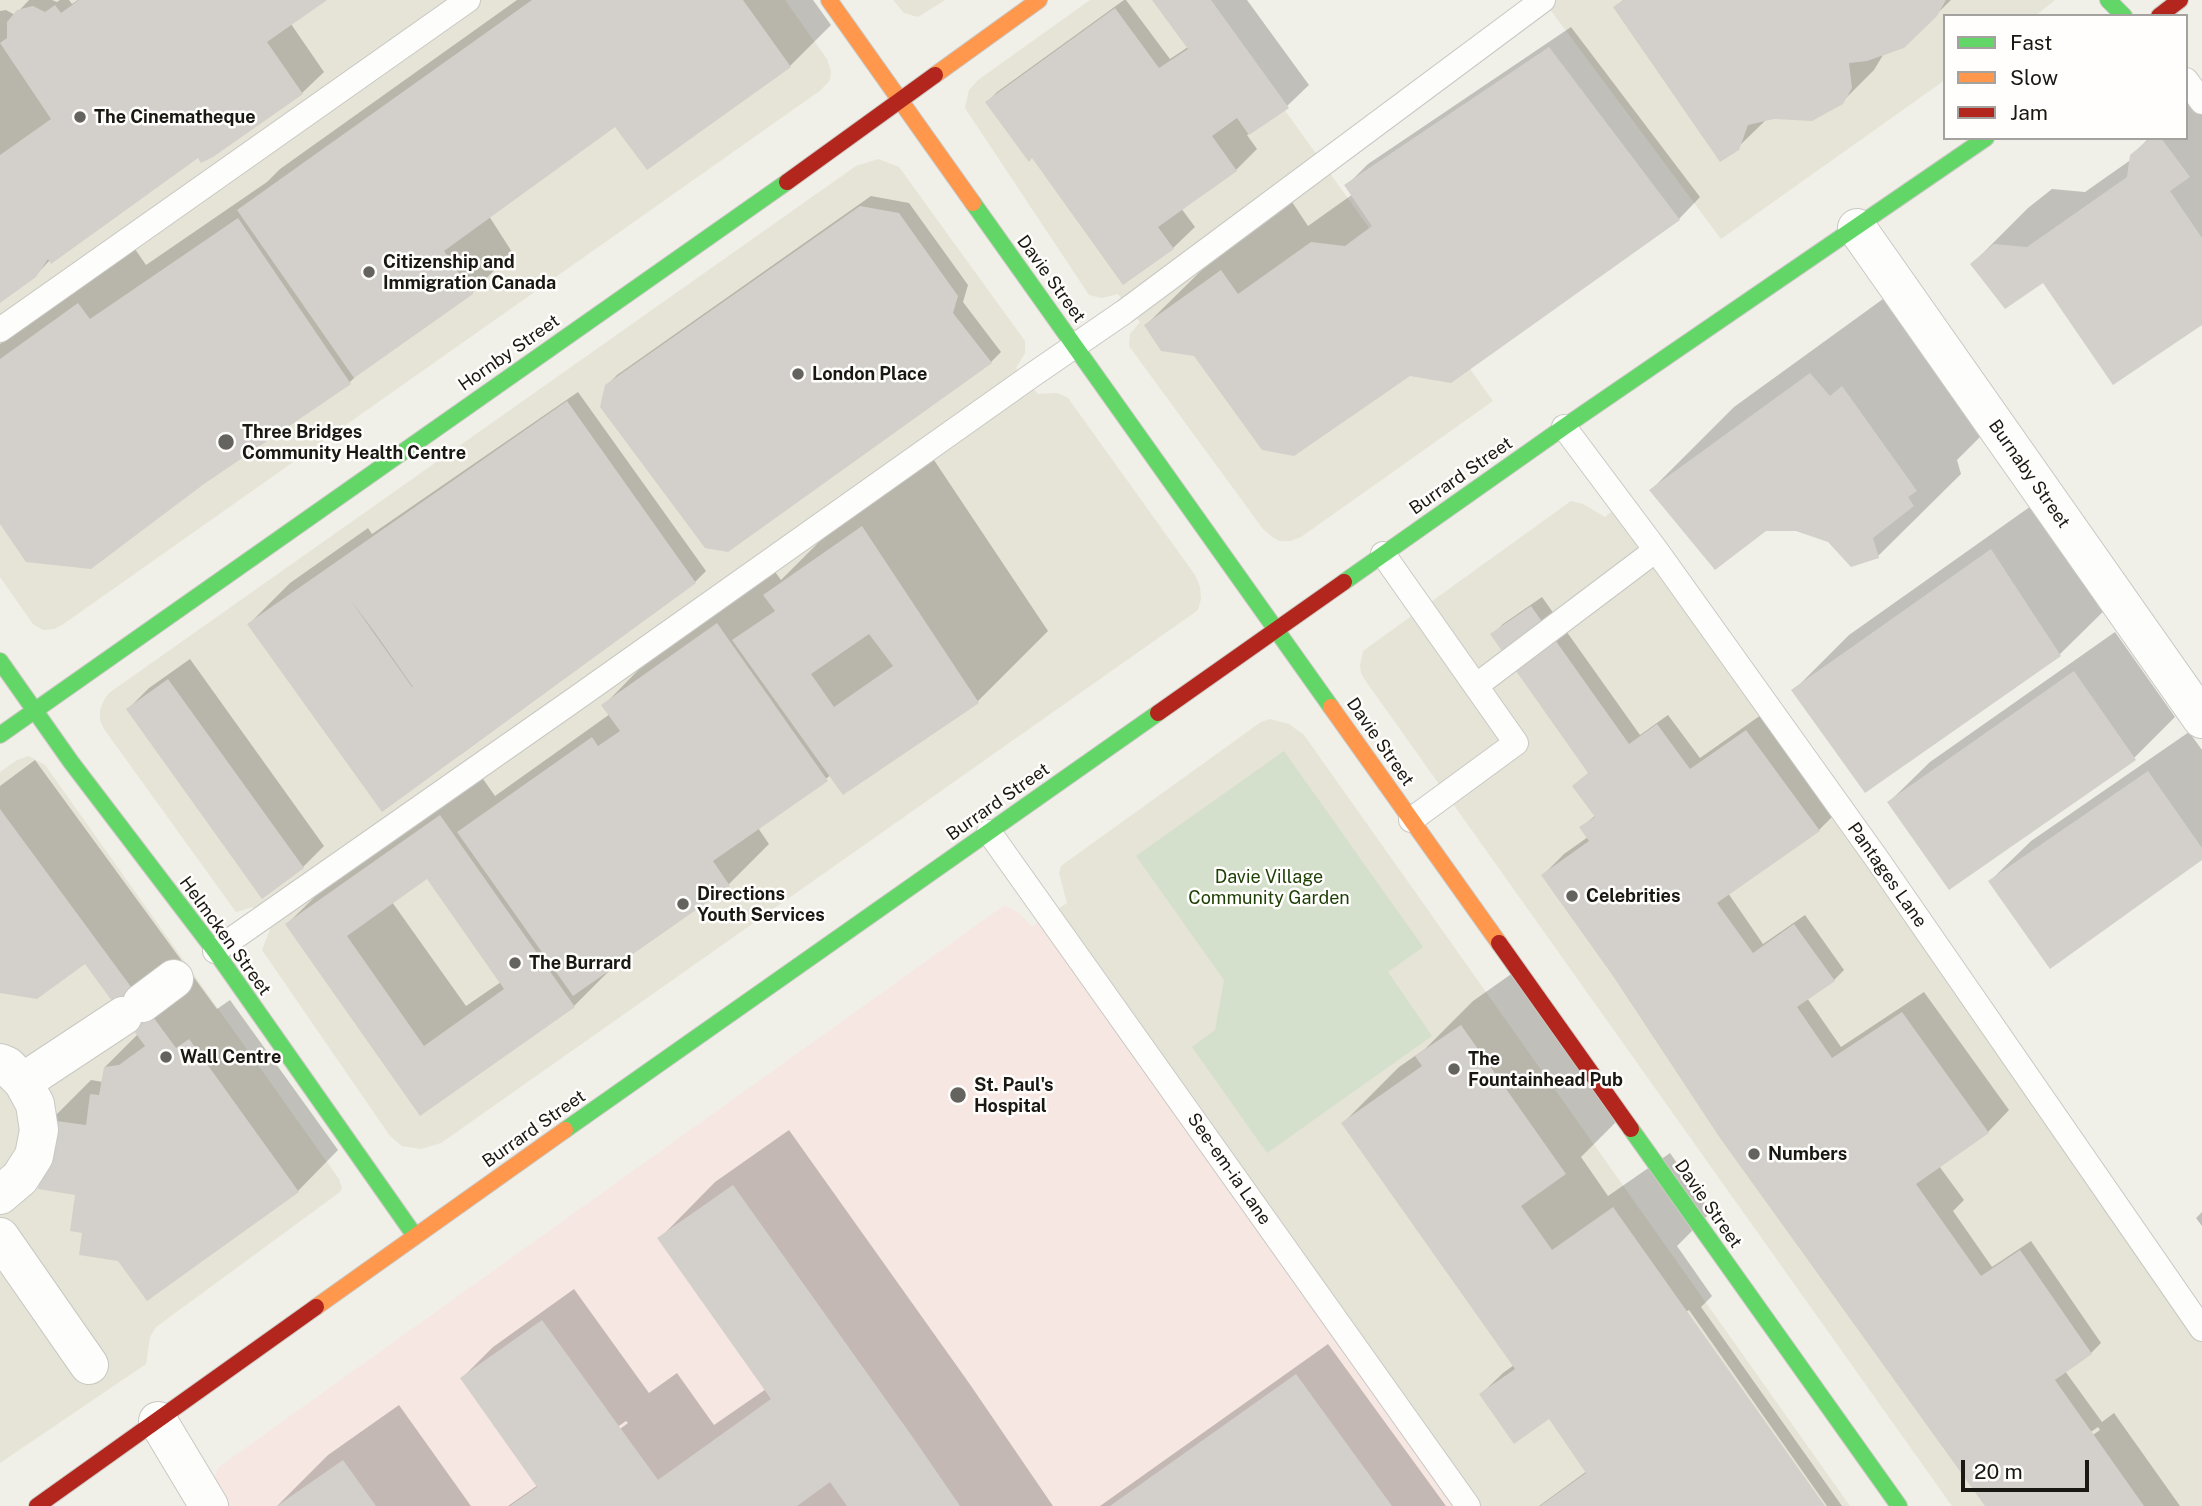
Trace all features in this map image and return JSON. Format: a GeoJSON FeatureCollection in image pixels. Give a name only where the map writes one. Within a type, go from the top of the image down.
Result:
{"type":"FeatureCollection","features":[{"type":"Feature","properties":{"kind":"main road","name":"Davie Street"},"geometry":{"type":"LineString","coordinates":[[829,0],[1899,1506]]}},
{"type":"Feature","properties":{"kind":"main road","name":"Hornby Street"},"geometry":{"type":"LineString","coordinates":[[0,735],[901,101],[967,50],[1039,0]]}},
{"type":"Feature","properties":{"kind":"main road"},"geometry":{"type":"LineString","coordinates":[[2108,0],[2122,14]]}},
{"type":"Feature","properties":{"kind":"main road"},"geometry":{"type":"LineString","coordinates":[[2162,14],[2180,0]]}},
{"type":"Feature","properties":{"kind":"main road","name":"Burrard Street"},"geometry":{"type":"LineString","coordinates":[[37,1506],[415,1236],[1383,554],[1983,140]]}},
{"type":"Feature","properties":{"kind":"main road","name":"Helmcken Street"},"geometry":{"type":"LineString","coordinates":[[0,661],[34,711],[215,951],[415,1236]]}},
{"type":"Feature","properties":{"kind":"street","name":"Burnaby Street"},"geometry":{"type":"LineString","coordinates":[[1857,228],[2202,719]]}},
{"type":"Feature","properties":{"kind":"street"},"geometry":{"type":"LineString","coordinates":[[0,1195],[20,1178],[34,1156],[39,1130],[35,1104],[11,1072],[133,1009],[174,979]]}},
{"type":"Feature","properties":{"kind":"street"},"geometry":{"type":"LineString","coordinates":[[0,1237],[89,1364]]}},
{"type":"Feature","properties":{"kind":"street"},"geometry":{"type":"LineString","coordinates":[[158,1421],[209,1506]]}},
{"type":"Feature","properties":{"kind":"lane"},"geometry":{"type":"LineString","coordinates":[[0,330],[468,0]]}},
{"type":"Feature","properties":{"kind":"lane"},"geometry":{"type":"LineString","coordinates":[[215,951],[1124,312],[1543,0]]}},
{"type":"Feature","properties":{"kind":"lane"},"geometry":{"type":"LineString","coordinates":[[2188,83],[2202,102]]}},
{"type":"Feature","properties":{"kind":"lane","name":"Pantages Lane"},"geometry":{"type":"LineString","coordinates":[[1564,427],[1656,550],[1877,859],[2202,1329]]}},
{"type":"Feature","properties":{"kind":"lane"},"geometry":{"type":"LineString","coordinates":[[1477,685],[1656,550]]}},
{"type":"Feature","properties":{"kind":"lane"},"geometry":{"type":"LineString","coordinates":[[1383,554],[1516,743],[1411,820]]}},
{"type":"Feature","properties":{"kind":"lane","name":"See-em-ia Lane"},"geometry":{"type":"LineString","coordinates":[[989,832],[1468,1506]]}},
{"type":"Feature","properties":{"kind":"shaded area"},"geometry":{"type":"Polygon","coordinates":[[[0,0],[785,0],[827,59],[831,71],[830,80],[821,90],[62,625],[43,630],[33,624],[0,577],[0,0]]]}},
{"type":"Feature","properties":{"kind":"shaded area"},"geometry":{"type":"Polygon","coordinates":[[[893,0],[945,0],[918,17],[904,13],[893,0]]]}},
{"type":"Feature","properties":{"kind":"shaded area"},"geometry":{"type":"Polygon","coordinates":[[[1090,0],[1206,0],[1493,401],[1301,537],[1280,541],[1263,529],[1129,346],[1130,334],[1140,322],[1118,294],[1102,298],[1089,295],[965,108],[969,90],[978,80],[1090,0]]]}},
{"type":"Feature","properties":{"kind":"shaded area"},"geometry":{"type":"Polygon","coordinates":[[[1543,0],[2055,0],[2038,14],[1943,14],[1943,81],[1721,239],[1543,0]]]}},
{"type":"Feature","properties":{"kind":"shaded area"},"geometry":{"type":"Polygon","coordinates":[[[878,159],[899,167],[1025,341],[1025,353],[1016,368],[1038,394],[1057,393],[1068,398],[1195,575],[1200,587],[1198,610],[441,1143],[421,1149],[402,1146],[390,1136],[262,950],[270,930],[253,907],[236,912],[104,729],[100,710],[104,700],[109,693],[856,166],[878,159]]]}},
{"type":"Feature","properties":{"kind":"shaded area"},"geometry":{"type":"Polygon","coordinates":[[[1571,501],[1583,504],[1605,517],[1621,504],[2202,1329],[2202,1506],[1952,1506],[1365,680],[1360,665],[1363,651],[1571,501]]]}},
{"type":"Feature","properties":{"kind":"shaded area"},"geometry":{"type":"Polygon","coordinates":[[[1270,719],[1289,724],[1304,735],[1850,1506],[1468,1506],[1049,915],[1067,903],[1059,873],[1061,866],[1261,722],[1270,719]]]}},
{"type":"Feature","properties":{"kind":"shaded area"},"geometry":{"type":"Polygon","coordinates":[[[29,756],[45,765],[339,1179],[342,1188],[156,1327],[150,1337],[146,1364],[0,1463],[0,772],[17,760],[29,756]]]}},
{"type":"Feature","properties":{"kind":"shaded area","name":"St. Paul's Hospital"},"geometry":{"type":"Polygon","coordinates":[[[1006,906],[1020,914],[1032,927],[1049,915],[1468,1506],[227,1506],[213,1479],[219,1467],[1006,906]]]}},
{"type":"Feature","properties":{"kind":"green space","name":"Davie Village Community Garden"},"geometry":{"type":"Polygon","coordinates":[[[1284,751],[1423,947],[1388,972],[1432,1036],[1267,1153],[1192,1047],[1215,1030],[1224,980],[1136,856],[1284,751]]]}},
{"type":"Feature","properties":{"kind":"building"},"geometry":{"type":"Polygon","coordinates":[[[79,0],[327,0],[267,42],[303,94],[213,157],[201,163],[198,158],[51,264],[48,259],[36,277],[0,303],[0,155],[51,119],[0,43],[7,38],[7,22],[17,10],[33,6],[45,12],[55,5],[61,13],[79,0]]]}},
{"type":"Feature","properties":{"kind":"building"},"geometry":{"type":"Polygon","coordinates":[[[532,0],[743,0],[791,67],[647,170],[615,127],[444,251],[473,294],[354,378],[237,210],[532,0]]]}},
{"type":"Feature","properties":{"kind":"building"},"geometry":{"type":"Polygon","coordinates":[[[1152,0],[1211,0],[1289,108],[1249,135],[1237,118],[1212,136],[1237,171],[1158,227],[1174,249],[1123,285],[1032,158],[1029,162],[985,102],[1115,8],[1159,68],[1188,49],[1152,0]]]}},
{"type":"Feature","properties":{"kind":"building"},"geometry":{"type":"Polygon","coordinates":[[[1623,0],[1946,0],[1937,16],[1904,48],[1867,61],[1849,63],[1852,88],[1843,104],[1812,121],[1774,119],[1748,125],[1739,150],[1720,162],[1613,7],[1623,0]]]}},
{"type":"Feature","properties":{"kind":"building"},"geometry":{"type":"Polygon","coordinates":[[[1549,47],[1680,220],[1451,383],[1410,376],[1294,456],[1262,450],[1194,356],[1161,351],[1144,325],[1221,270],[1238,294],[1311,242],[1345,246],[1372,226],[1344,185],[1549,47]]]}},
{"type":"Feature","properties":{"kind":"building"},"geometry":{"type":"Polygon","coordinates":[[[2149,140],[2162,140],[2190,177],[2170,191],[2202,238],[2202,325],[2113,385],[2043,283],[2005,309],[1970,264],[1994,244],[2027,247],[2127,177],[2130,155],[2149,140]]]}},
{"type":"Feature","properties":{"kind":"building","name":"London Place"},"geometry":{"type":"Polygon","coordinates":[[[860,206],[899,213],[958,296],[953,313],[992,363],[728,552],[705,548],[600,407],[605,385],[860,206]]]}},
{"type":"Feature","properties":{"kind":"building"},"geometry":{"type":"Polygon","coordinates":[[[238,218],[351,384],[204,484],[91,569],[26,562],[0,524],[0,359],[78,303],[90,319],[238,218]]]}},
{"type":"Feature","properties":{"kind":"building"},"geometry":{"type":"Polygon","coordinates":[[[1810,373],[1830,396],[1842,386],[1917,491],[1908,497],[1914,506],[1873,538],[1879,558],[1851,567],[1828,542],[1796,531],[1766,531],[1715,570],[1649,490],[1810,373]]]}},
{"type":"Feature","properties":{"kind":"building"},"geometry":{"type":"Polygon","coordinates":[[[567,401],[696,583],[382,812],[247,624],[567,401]],[[349,598],[413,687],[373,630],[349,598]]]}},
{"type":"Feature","properties":{"kind":"building"},"geometry":{"type":"Polygon","coordinates":[[[862,526],[979,703],[843,795],[732,640],[775,611],[763,595],[862,526]],[[869,634],[811,674],[834,707],[893,666],[869,634]]]}},
{"type":"Feature","properties":{"kind":"building"},"geometry":{"type":"Polygon","coordinates":[[[1991,549],[2061,656],[1865,793],[1791,690],[1991,549]]]}},
{"type":"Feature","properties":{"kind":"building"},"geometry":{"type":"Polygon","coordinates":[[[1531,606],[1629,744],[1657,724],[1690,769],[1746,730],[1820,831],[1717,903],[1753,953],[1794,924],[1835,981],[1797,1007],[1832,1058],[1902,1012],[1989,1133],[1916,1184],[1981,1276],[2020,1250],[2092,1354],[2055,1380],[2144,1506],[1985,1506],[1720,1138],[1613,976],[1541,875],[1589,841],[1579,827],[1595,817],[1572,786],[1588,773],[1490,634],[1531,606]]]}},
{"type":"Feature","properties":{"kind":"building"},"geometry":{"type":"Polygon","coordinates":[[[717,623],[828,781],[713,861],[730,886],[573,996],[457,832],[592,737],[598,746],[620,731],[601,705],[717,623]]]}},
{"type":"Feature","properties":{"kind":"building"},"geometry":{"type":"Polygon","coordinates":[[[2074,671],[2136,760],[1949,890],[1887,802],[2074,671]]]}},
{"type":"Feature","properties":{"kind":"building"},"geometry":{"type":"Polygon","coordinates":[[[168,679],[304,868],[262,899],[126,709],[168,679]]]}},
{"type":"Feature","properties":{"kind":"building"},"geometry":{"type":"Polygon","coordinates":[[[2148,771],[2202,848],[2202,860],[2050,969],[1988,881],[2148,771]]]}},
{"type":"Feature","properties":{"kind":"building","name":"Wall Centre"},"geometry":{"type":"Polygon","coordinates":[[[0,809],[176,1048],[189,1039],[299,1192],[147,1301],[118,1261],[79,1255],[82,1233],[70,1231],[75,1195],[38,1189],[49,1120],[86,1125],[90,1094],[99,1095],[104,1067],[119,1065],[145,1046],[85,964],[37,999],[0,993],[0,809]]]}},
{"type":"Feature","properties":{"kind":"building","name":"The Burrard"},"geometry":{"type":"Polygon","coordinates":[[[440,815],[575,1007],[420,1116],[285,924],[440,815]],[[427,879],[347,936],[424,1046],[504,989],[427,879]]]}},
{"type":"Feature","properties":{"kind":"building"},"geometry":{"type":"Polygon","coordinates":[[[1461,1025],[1566,1174],[1521,1206],[1552,1250],[1613,1207],[1825,1506],[1540,1506],[1586,1473],[1549,1419],[1514,1444],[1479,1394],[1515,1369],[1341,1123],[1422,1066],[1415,1056],[1461,1025]]]}},
{"type":"Feature","properties":{"kind":"building"},"geometry":{"type":"Polygon","coordinates":[[[733,1185],[960,1506],[847,1506],[830,1482],[797,1506],[510,1506],[537,1487],[460,1378],[542,1320],[658,1480],[771,1399],[657,1238],[733,1185]]]}},
{"type":"Feature","properties":{"kind":"building"},"geometry":{"type":"Polygon","coordinates":[[[1296,1374],[1392,1506],[1110,1506],[1296,1374]]]}},
{"type":"Feature","properties":{"kind":"building"},"geometry":{"type":"Polygon","coordinates":[[[343,1460],[376,1506],[277,1506],[343,1460]]]}},
{"type":"Feature","properties":{"kind":"traffic: fast"},"geometry":{"type":"LineString","coordinates":[[2108,0],[2122,14]]}},
{"type":"Feature","properties":{"kind":"traffic: fast"},"geometry":{"type":"LineString","coordinates":[[1344,582],[1564,427],[1983,140]]}},
{"type":"Feature","properties":{"kind":"traffic: fast"},"geometry":{"type":"LineString","coordinates":[[0,735],[787,182]]}},
{"type":"Feature","properties":{"kind":"traffic: fast"},"geometry":{"type":"LineString","coordinates":[[973,203],[1331,707]]}},
{"type":"Feature","properties":{"kind":"traffic: fast"},"geometry":{"type":"LineString","coordinates":[[0,661],[71,762],[215,951],[415,1236]]}},
{"type":"Feature","properties":{"kind":"traffic: fast"},"geometry":{"type":"LineString","coordinates":[[565,1130],[1158,713]]}},
{"type":"Feature","properties":{"kind":"traffic: fast"},"geometry":{"type":"LineString","coordinates":[[1631,1129],[1899,1506]]}},
{"type":"Feature","properties":{"kind":"traffic: slow"},"geometry":{"type":"LineString","coordinates":[[829,0],[973,203]]}},
{"type":"Feature","properties":{"kind":"traffic: slow"},"geometry":{"type":"LineString","coordinates":[[935,75],[1039,0]]}},
{"type":"Feature","properties":{"kind":"traffic: slow"},"geometry":{"type":"LineString","coordinates":[[1331,707],[1499,943]]}},
{"type":"Feature","properties":{"kind":"traffic: slow"},"geometry":{"type":"LineString","coordinates":[[316,1307],[565,1130]]}},
{"type":"Feature","properties":{"kind":"traffic: jam"},"geometry":{"type":"LineString","coordinates":[[2162,14],[2180,0]]}},
{"type":"Feature","properties":{"kind":"traffic: jam"},"geometry":{"type":"LineString","coordinates":[[787,182],[935,75]]}},
{"type":"Feature","properties":{"kind":"traffic: jam"},"geometry":{"type":"LineString","coordinates":[[1158,713],[1344,582]]}},
{"type":"Feature","properties":{"kind":"traffic: jam"},"geometry":{"type":"LineString","coordinates":[[1499,943],[1631,1129]]}},
{"type":"Feature","properties":{"kind":"traffic: jam"},"geometry":{"type":"LineString","coordinates":[[37,1506],[316,1307]]}},
{"type":"Feature","properties":{"kind":"place","name":"The Cinematheque"},"geometry":{"type":"Point","coordinates":[80,117]}},
{"type":"Feature","properties":{"kind":"place","name":"Citizenship and Immigration Canada"},"geometry":{"type":"Point","coordinates":[369,272]}},
{"type":"Feature","properties":{"kind":"place","name":"London Place"},"geometry":{"type":"Point","coordinates":[798,374]}},
{"type":"Feature","properties":{"kind":"place","name":"Three Bridges Community Health Centre"},"geometry":{"type":"Point","coordinates":[226,442]}},
{"type":"Feature","properties":{"kind":"place","name":"Celebrities"},"geometry":{"type":"Point","coordinates":[1572,896]}},
{"type":"Feature","properties":{"kind":"place","name":"Directions Youth Services"},"geometry":{"type":"Point","coordinates":[683,904]}},
{"type":"Feature","properties":{"kind":"place","name":"The Burrard"},"geometry":{"type":"Point","coordinates":[515,963]}},
{"type":"Feature","properties":{"kind":"place","name":"Wall Centre"},"geometry":{"type":"Point","coordinates":[166,1057]}},
{"type":"Feature","properties":{"kind":"place","name":"The Fountainhead Pub"},"geometry":{"type":"Point","coordinates":[1454,1069]}},
{"type":"Feature","properties":{"kind":"place","name":"St. Paul's Hospital"},"geometry":{"type":"Point","coordinates":[958,1095]}},
{"type":"Feature","properties":{"kind":"place","name":"Numbers"},"geometry":{"type":"Point","coordinates":[1754,1154]}}]}
